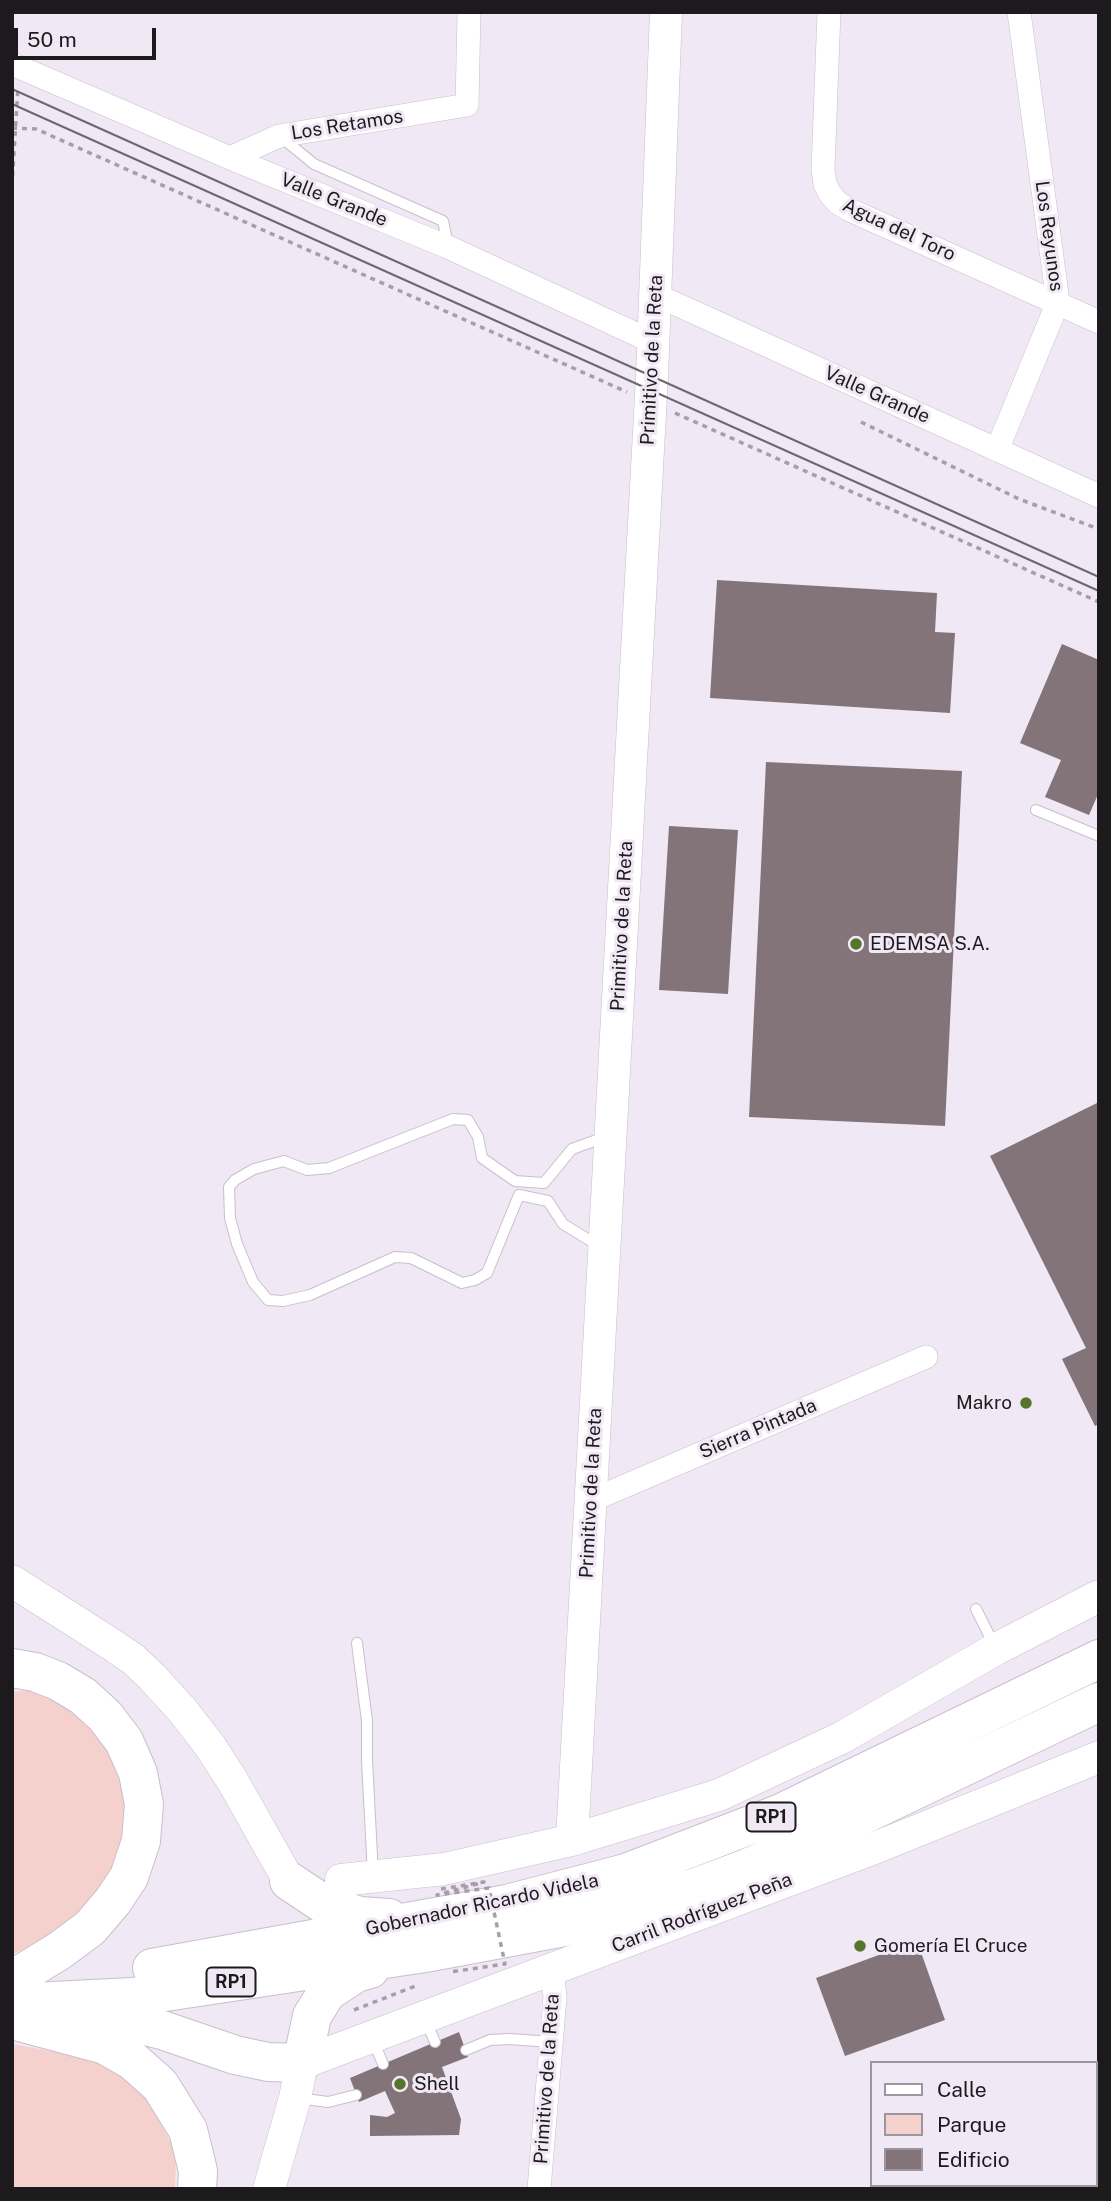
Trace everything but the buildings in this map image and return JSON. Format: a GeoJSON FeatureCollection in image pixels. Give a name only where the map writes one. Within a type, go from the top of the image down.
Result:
{"type":"FeatureCollection","features":[{"type":"Feature","properties":{"kind":"highway"},"geometry":{"type":"LineString","coordinates":[[1014,1699],[1099,1647]]}},
{"type":"Feature","properties":{"kind":"highway","name":"Gobernador Ricardo Videla"},"geometry":{"type":"LineString","coordinates":[[435,1933],[679,1854],[779,1814],[1099,1659]]}},
{"type":"Feature","properties":{"kind":"highway"},"geometry":{"type":"LineString","coordinates":[[12,1668],[35,1672],[58,1681],[83,1696],[106,1716],[129,1752],[138,1773],[144,1804],[141,1841],[129,1877],[90,1928],[50,1956],[18,2000]]}},
{"type":"Feature","properties":{"kind":"highway","name":"Gobernador Ricardo Videla"},"geometry":{"type":"LineString","coordinates":[[18,2000],[124,1973],[435,1933],[575,1925],[702,1885],[799,1846],[1099,1702]]}},
{"type":"Feature","properties":{"kind":"highway"},"geometry":{"type":"LineString","coordinates":[[1031,1734],[1099,1711]]}},
{"type":"Feature","properties":{"kind":"highway"},"geometry":{"type":"LineString","coordinates":[[289,1881],[322,1903],[359,1916],[435,1933]]}},
{"type":"Feature","properties":{"kind":"highway"},"geometry":{"type":"LineString","coordinates":[[18,2000],[162,2030],[235,2055],[268,2062],[298,2080],[312,2016],[327,1992],[356,1973],[435,1933]]}},
{"type":"Feature","properties":{"kind":"highway"},"geometry":{"type":"LineString","coordinates":[[18,2000],[133,2061],[160,2085],[188,2130],[198,2171],[197,2189]]}},
{"type":"Feature","properties":{"kind":"street","name":"Los Retamos"},"geometry":{"type":"LineString","coordinates":[[230,158],[279,136],[467,105],[469,12]]}},
{"type":"Feature","properties":{"kind":"street","name":"Primitivo de la Reta"},"geometry":{"type":"LineString","coordinates":[[572,1840],[656,295],[666,12]]}},
{"type":"Feature","properties":{"kind":"street","name":"Agua del Toro"},"geometry":{"type":"LineString","coordinates":[[829,12],[823,169],[825,184],[830,194],[850,210],[1099,322]]}},
{"type":"Feature","properties":{"kind":"street","name":"Los Reyunos"},"geometry":{"type":"LineString","coordinates":[[997,450],[1058,302],[1019,12]]}},
{"type":"Feature","properties":{"kind":"street","name":"Valle Grande"},"geometry":{"type":"LineString","coordinates":[[16,65],[230,158],[448,247],[653,342]]}},
{"type":"Feature","properties":{"kind":"street","name":"Valle Grande"},"geometry":{"type":"LineString","coordinates":[[656,295],[1099,496]]}},
{"type":"Feature","properties":{"kind":"street","name":"Sierra Pintada"},"geometry":{"type":"LineString","coordinates":[[590,1501],[926,1357]]}},
{"type":"Feature","properties":{"kind":"street"},"geometry":{"type":"LineString","coordinates":[[12,1581],[133,1659],[152,1677],[210,1746],[289,1881]]}},
{"type":"Feature","properties":{"kind":"street"},"geometry":{"type":"LineString","coordinates":[[341,1880],[444,1870],[572,1840],[719,1795],[841,1738],[996,1649],[1099,1596]]}},
{"type":"Feature","properties":{"kind":"street","name":"Carril Rodríguez Peña"},"geometry":{"type":"LineString","coordinates":[[298,2080],[429,2029],[552,1970],[877,1847],[1099,1757]]}},
{"type":"Feature","properties":{"kind":"street","name":"Primitivo de la Reta"},"geometry":{"type":"LineString","coordinates":[[539,2189],[555,1997],[552,1970]]}},
{"type":"Feature","properties":{"kind":"street"},"geometry":{"type":"LineString","coordinates":[[269,2189],[298,2080]]}},
{"type":"Feature","properties":{"kind":"lane"},"geometry":{"type":"LineString","coordinates":[[279,136],[314,164],[443,220],[448,247]]}},
{"type":"Feature","properties":{"kind":"lane"},"geometry":{"type":"LineString","coordinates":[[1036,810],[1099,836]]}},
{"type":"Feature","properties":{"kind":"lane"},"geometry":{"type":"LineString","coordinates":[[604,1250],[563,1224],[548,1202],[519,1195],[487,1273],[475,1280],[462,1283],[411,1258],[396,1257],[310,1295],[283,1301],[268,1300],[253,1282],[237,1244],[230,1218],[229,1187],[234,1180],[254,1169],[284,1161],[307,1170],[329,1168],[453,1119],[468,1120],[478,1137],[482,1158],[515,1181],[544,1183],[572,1149],[610,1135]]}},
{"type":"Feature","properties":{"kind":"lane"},"geometry":{"type":"LineString","coordinates":[[976,1609],[996,1649]]}},
{"type":"Feature","properties":{"kind":"lane"},"geometry":{"type":"LineString","coordinates":[[357,1643],[367,1721],[366,1760],[373,1878]]}},
{"type":"Feature","properties":{"kind":"lane"},"geometry":{"type":"LineString","coordinates":[[466,2050],[490,2040],[551,2042]]}},
{"type":"Feature","properties":{"kind":"lane"},"geometry":{"type":"LineString","coordinates":[[298,2080],[328,2102],[356,2095]]}},
{"type":"Feature","properties":{"kind":"path"},"geometry":{"type":"LineString","coordinates":[[12,186],[16,65]]}},
{"type":"Feature","properties":{"kind":"path"},"geometry":{"type":"LineString","coordinates":[[13,129],[36,129],[1099,601]]}},
{"type":"Feature","properties":{"kind":"path"},"geometry":{"type":"LineString","coordinates":[[860,422],[1019,499],[1099,529]]}},
{"type":"Feature","properties":{"kind":"path"},"geometry":{"type":"LineString","coordinates":[[435,1933],[484,1882],[437,1895],[489,1888],[505,1964],[435,1933]]}},
{"type":"Feature","properties":{"kind":"green space"},"geometry":{"type":"Polygon","coordinates":[[[38,1689],[94,1721],[130,1799],[127,1839],[105,1887],[50,1939],[12,1954],[12,1692],[38,1689]]]}},
{"type":"Feature","properties":{"kind":"green space"},"geometry":{"type":"Polygon","coordinates":[[[12,2044],[109,2061],[149,2102],[176,2152],[175,2189],[12,2189],[12,2044]]]}},
{"type":"Feature","properties":{"kind":"tram line"},"geometry":{"type":"LineString","coordinates":[[12,89],[1099,577]]}},
{"type":"Feature","properties":{"kind":"tram line"},"geometry":{"type":"LineString","coordinates":[[12,104],[1099,591]]}},
{"type":"Feature","properties":{"kind":"place","name":"EDEMSA S.A."},"geometry":{"type":"Point","coordinates":[856,944]}},
{"type":"Feature","properties":{"kind":"place","name":"Makro"},"geometry":{"type":"Point","coordinates":[1026,1403]}},
{"type":"Feature","properties":{"kind":"place","name":"Gomería El Cruce"},"geometry":{"type":"Point","coordinates":[860,1946]}},
{"type":"Feature","properties":{"kind":"place","name":"Shell"},"geometry":{"type":"Point","coordinates":[400,2084]}}]}
